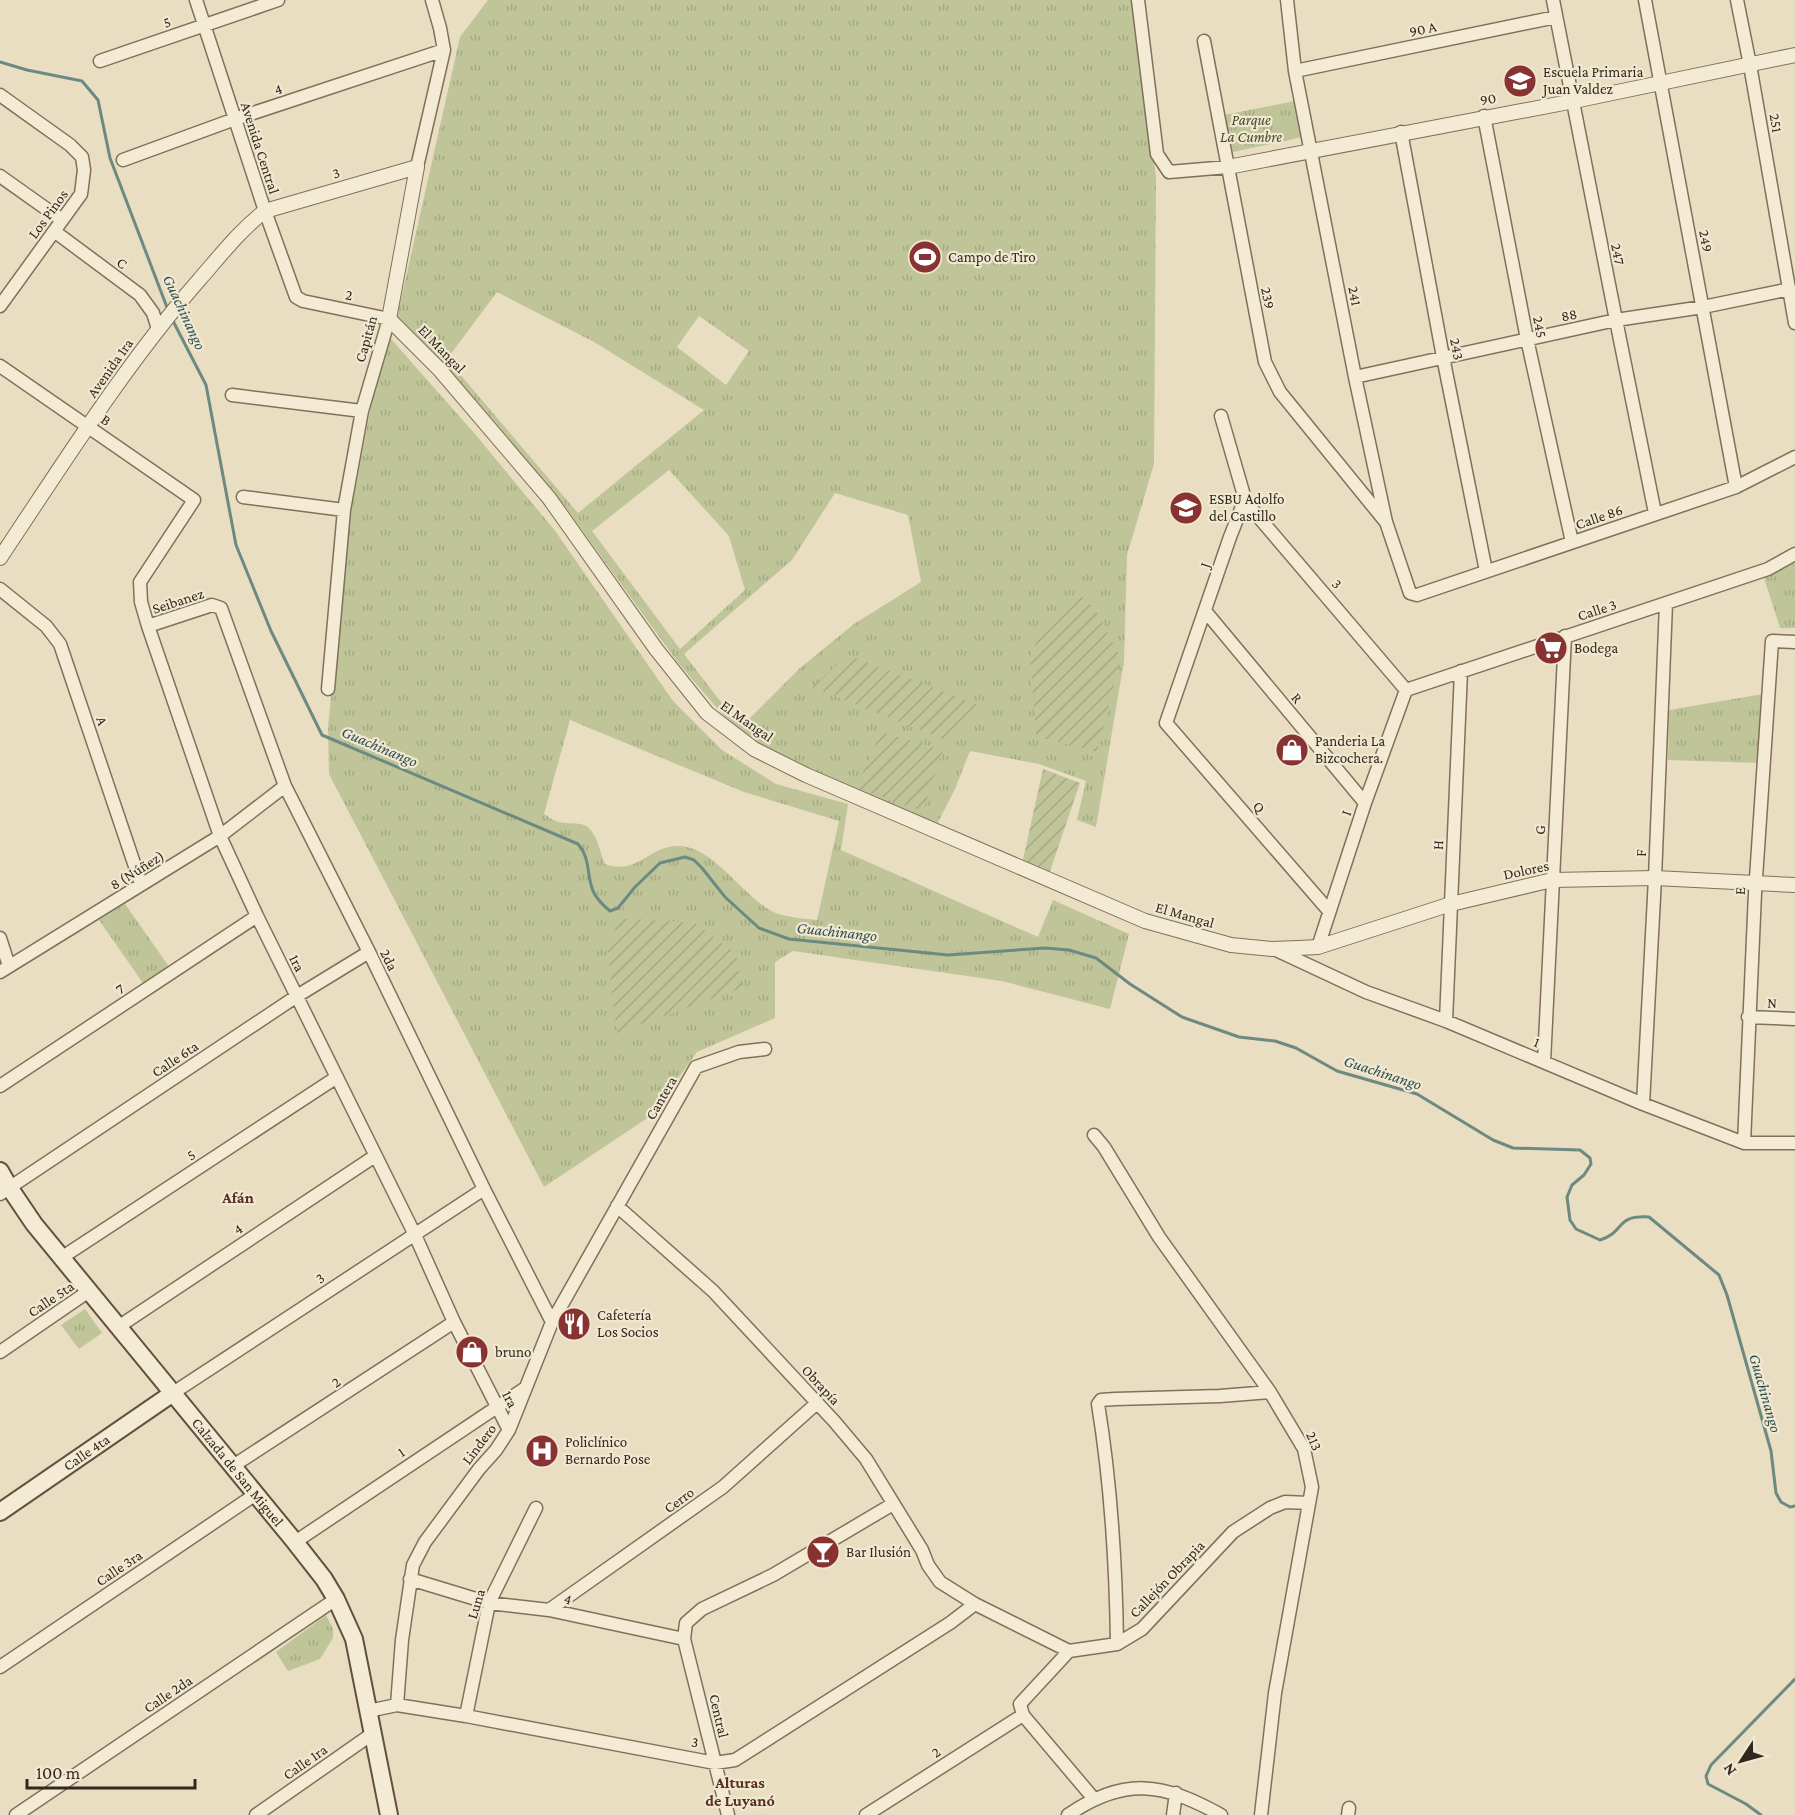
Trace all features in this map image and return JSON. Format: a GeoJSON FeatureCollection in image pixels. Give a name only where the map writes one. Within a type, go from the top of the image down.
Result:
{"type":"FeatureCollection","features":[{"type":"Feature","properties":{"kind":"main road","name":"Calzada de San Miguel"},"geometry":{"type":"LineString","coordinates":[[0,1171],[4,1191],[34,1224],[324,1579],[354,1639],[389,1815]]}},
{"type":"Feature","properties":{"kind":"main road","name":"Calle 4ta"},"geometry":{"type":"LineString","coordinates":[[0,1512],[173,1394]]}},
{"type":"Feature","properties":{"kind":"street","name":"Avenida Central"},"geometry":{"type":"LineString","coordinates":[[195,0],[265,211],[296,297],[303,301]]}},
{"type":"Feature","properties":{"kind":"street","name":"5"},"geometry":{"type":"LineString","coordinates":[[100,61],[278,0]]}},
{"type":"Feature","properties":{"kind":"street","name":"Capitán"},"geometry":{"type":"LineString","coordinates":[[328,689],[344,510],[362,411],[389,319],[417,167],[444,50],[432,0]]}},
{"type":"Feature","properties":{"kind":"street","name":"90"},"geometry":{"type":"LineString","coordinates":[[1138,0],[1157,154],[1169,172],[1228,167],[1312,152],[1401,132],[1574,101],[1795,56]]}},
{"type":"Feature","properties":{"kind":"street","name":"241"},"geometry":{"type":"LineString","coordinates":[[1287,0],[1296,71],[1355,377],[1386,522],[1410,593]]}},
{"type":"Feature","properties":{"kind":"street","name":"247"},"geometry":{"type":"LineString","coordinates":[[1554,0],[1656,513]]}},
{"type":"Feature","properties":{"kind":"street","name":"249"},"geometry":{"type":"LineString","coordinates":[[1645,0],[1736,487]]}},
{"type":"Feature","properties":{"kind":"street","name":"251"},"geometry":{"type":"LineString","coordinates":[[1737,0],[1795,323]]}},
{"type":"Feature","properties":{"kind":"street","name":"90 A"},"geometry":{"type":"LineString","coordinates":[[1296,71],[1556,17]]}},
{"type":"Feature","properties":{"kind":"street","name":"239"},"geometry":{"type":"LineString","coordinates":[[1204,41],[1264,362],[1280,392],[1386,522]]}},
{"type":"Feature","properties":{"kind":"street","name":"4"},"geometry":{"type":"LineString","coordinates":[[123,160],[235,119],[444,50]]}},
{"type":"Feature","properties":{"kind":"street","name":"Los Pinos"},"geometry":{"type":"LineString","coordinates":[[0,95],[70,145],[81,157],[84,170],[81,194],[0,306]]}},
{"type":"Feature","properties":{"kind":"street","name":"245"},"geometry":{"type":"LineString","coordinates":[[1484,116],[1527,339],[1572,542]]}},
{"type":"Feature","properties":{"kind":"street","name":"243"},"geometry":{"type":"LineString","coordinates":[[1401,132],[1486,572]]}},
{"type":"Feature","properties":{"kind":"street","name":"3"},"geometry":{"type":"LineString","coordinates":[[265,211],[417,167]]}},
{"type":"Feature","properties":{"kind":"street"},"geometry":{"type":"LineString","coordinates":[[0,176],[62,220]]}},
{"type":"Feature","properties":{"kind":"street","name":"Avenida 1ra"},"geometry":{"type":"LineString","coordinates":[[0,558],[89,426],[161,325],[246,226],[265,211]]}},
{"type":"Feature","properties":{"kind":"street","name":"C"},"geometry":{"type":"LineString","coordinates":[[54,231],[140,295],[161,325]]}},
{"type":"Feature","properties":{"kind":"street","name":"88"},"geometry":{"type":"LineString","coordinates":[[1355,377],[1616,320],[1703,307],[1790,289]]}},
{"type":"Feature","properties":{"kind":"street","name":"2"},"geometry":{"type":"LineString","coordinates":[[303,301],[389,319]]}},
{"type":"Feature","properties":{"kind":"street","name":"El Mangal"},"geometry":{"type":"LineString","coordinates":[[389,319],[439,369],[549,498],[656,649],[707,713],[754,749],[898,816],[1145,921],[1231,945],[1272,949]]}},
{"type":"Feature","properties":{"kind":"street","name":"B"},"geometry":{"type":"LineString","coordinates":[[0,366],[194,500]]}},
{"type":"Feature","properties":{"kind":"street"},"geometry":{"type":"LineString","coordinates":[[232,395],[362,411]]}},
{"type":"Feature","properties":{"kind":"street"},"geometry":{"type":"LineString","coordinates":[[1221,416],[1245,498]]}},
{"type":"Feature","properties":{"kind":"street","name":"Calle 86"},"geometry":{"type":"LineString","coordinates":[[1410,593],[1417,596],[1736,487],[1795,456]]}},
{"type":"Feature","properties":{"kind":"street"},"geometry":{"type":"LineString","coordinates":[[243,496],[344,510]]}},
{"type":"Feature","properties":{"kind":"street","name":"3"},"geometry":{"type":"LineString","coordinates":[[1245,498],[1250,507],[1406,690]]}},
{"type":"Feature","properties":{"kind":"street","name":"J"},"geometry":{"type":"LineString","coordinates":[[1166,723],[1245,498]]}},
{"type":"Feature","properties":{"kind":"street","name":"1ra"},"geometry":{"type":"LineString","coordinates":[[194,500],[140,582],[141,602],[148,626],[220,836],[257,916],[415,1235],[454,1322],[509,1430]]}},
{"type":"Feature","properties":{"kind":"street","name":"Calle 3"},"geometry":{"type":"LineString","coordinates":[[1406,690],[1768,569],[1795,554]]}},
{"type":"Feature","properties":{"kind":"street","name":"A"},"geometry":{"type":"LineString","coordinates":[[0,589],[46,626],[60,644],[141,885]]}},
{"type":"Feature","properties":{"kind":"street","name":"F"},"geometry":{"type":"LineString","coordinates":[[1643,1104],[1666,603]]}},
{"type":"Feature","properties":{"kind":"street","name":"Seibanez"},"geometry":{"type":"LineString","coordinates":[[148,626],[217,605]]}},
{"type":"Feature","properties":{"kind":"street","name":"2da"},"geometry":{"type":"LineString","coordinates":[[217,605],[221,608],[285,786],[369,951],[484,1190],[552,1322]]}},
{"type":"Feature","properties":{"kind":"street","name":"R"},"geometry":{"type":"LineString","coordinates":[[1206,612],[1365,804]]}},
{"type":"Feature","properties":{"kind":"street","name":"G"},"geometry":{"type":"LineString","coordinates":[[1544,1062],[1565,636]]}},
{"type":"Feature","properties":{"kind":"street","name":"E"},"geometry":{"type":"LineString","coordinates":[[1744,1143],[1755,883],[1772,641],[1795,642]]}},
{"type":"Feature","properties":{"kind":"street","name":"H"},"geometry":{"type":"LineString","coordinates":[[1446,1021],[1461,670]]}},
{"type":"Feature","properties":{"kind":"street","name":"I"},"geometry":{"type":"LineString","coordinates":[[1318,947],[1365,804],[1406,690]]}},
{"type":"Feature","properties":{"kind":"street","name":"Q"},"geometry":{"type":"LineString","coordinates":[[1166,723],[1329,911]]}},
{"type":"Feature","properties":{"kind":"street","name":"8 (Núñez)"},"geometry":{"type":"LineString","coordinates":[[4,969],[220,836],[285,786]]}},
{"type":"Feature","properties":{"kind":"street","name":"Dolores"},"geometry":{"type":"LineString","coordinates":[[1272,949],[1318,947],[1450,904],[1552,880],[1655,878],[1795,885]]}},
{"type":"Feature","properties":{"kind":"street","name":"7"},"geometry":{"type":"LineString","coordinates":[[0,1086],[257,916]]}},
{"type":"Feature","properties":{"kind":"street"},"geometry":{"type":"LineString","coordinates":[[0,938],[4,969]]}},
{"type":"Feature","properties":{"kind":"street","name":"1"},"geometry":{"type":"LineString","coordinates":[[1272,949],[1366,992],[1446,1021],[1643,1104],[1744,1143],[1795,1143]]}},
{"type":"Feature","properties":{"kind":"street","name":"Calle 6ta"},"geometry":{"type":"LineString","coordinates":[[4,1191],[297,996],[369,951]]}},
{"type":"Feature","properties":{"kind":"street","name":"N"},"geometry":{"type":"LineString","coordinates":[[1748,1017],[1795,1019]]}},
{"type":"Feature","properties":{"kind":"street","name":"Cantera"},"geometry":{"type":"LineString","coordinates":[[617,1206],[696,1068],[739,1052],[765,1049]]}},
{"type":"Feature","properties":{"kind":"street","name":"5"},"geometry":{"type":"LineString","coordinates":[[61,1258],[337,1077]]}},
{"type":"Feature","properties":{"kind":"street","name":"213"},"geometry":{"type":"LineString","coordinates":[[1094,1135],[1104,1147],[1159,1237],[1270,1392],[1304,1449],[1312,1487],[1275,1693],[1261,1815]]}},
{"type":"Feature","properties":{"kind":"street","name":"4"},"geometry":{"type":"LineString","coordinates":[[118,1327],[375,1156]]}},
{"type":"Feature","properties":{"kind":"street","name":"3"},"geometry":{"type":"LineString","coordinates":[[173,1394],[484,1190]]}},
{"type":"Feature","properties":{"kind":"street","name":"Lindero"},"geometry":{"type":"LineString","coordinates":[[397,1705],[402,1640],[413,1565],[425,1542],[509,1430],[552,1322],[617,1206]]}},
{"type":"Feature","properties":{"kind":"street","name":"Obrapía"},"geometry":{"type":"LineString","coordinates":[[617,1206],[713,1291],[817,1402],[866,1460],[940,1582],[975,1604]]}},
{"type":"Feature","properties":{"kind":"street","name":"Calle 5ta"},"geometry":{"type":"LineString","coordinates":[[0,1352],[89,1291]]}},
{"type":"Feature","properties":{"kind":"street","name":"2"},"geometry":{"type":"LineString","coordinates":[[233,1466],[454,1322]]}},
{"type":"Feature","properties":{"kind":"street","name":"1"},"geometry":{"type":"LineString","coordinates":[[295,1542],[524,1389]]}},
{"type":"Feature","properties":{"kind":"street"},"geometry":{"type":"LineString","coordinates":[[1117,1644],[1116,1578],[1109,1476],[1098,1404],[1101,1400],[1115,1399],[1270,1392]]}},
{"type":"Feature","properties":{"kind":"street","name":"Cerro"},"geometry":{"type":"LineString","coordinates":[[549,1610],[723,1487],[817,1402]]}},
{"type":"Feature","properties":{"kind":"street","name":"Calle 3ra"},"geometry":{"type":"LineString","coordinates":[[0,1667],[256,1494]]}},
{"type":"Feature","properties":{"kind":"street","name":"Callejón Obrapia"},"geometry":{"type":"LineString","coordinates":[[1069,1651],[1117,1644],[1142,1629],[1233,1532],[1270,1508],[1285,1502],[1309,1503]]}},
{"type":"Feature","properties":{"kind":"street","name":"Central"},"geometry":{"type":"LineString","coordinates":[[728,1815],[684,1639],[686,1623],[702,1609],[773,1575],[893,1504]]}},
{"type":"Feature","properties":{"kind":"street","name":"Luna"},"geometry":{"type":"LineString","coordinates":[[466,1716],[489,1603],[536,1508]]}},
{"type":"Feature","properties":{"kind":"street","name":"4"},"geometry":{"type":"LineString","coordinates":[[410,1579],[489,1603],[549,1610],[684,1639]]}},
{"type":"Feature","properties":{"kind":"street","name":"Calle 2da"},"geometry":{"type":"LineString","coordinates":[[16,1815],[336,1599]]}},
{"type":"Feature","properties":{"kind":"street","name":"3"},"geometry":{"type":"LineString","coordinates":[[368,1711],[397,1705],[715,1763],[735,1760],[950,1623],[975,1604]]}},
{"type":"Feature","properties":{"kind":"street"},"geometry":{"type":"LineString","coordinates":[[975,1604],[1069,1651]]}},
{"type":"Feature","properties":{"kind":"street","name":"2"},"geometry":{"type":"LineString","coordinates":[[866,1815],[1021,1710],[1069,1651]]}},
{"type":"Feature","properties":{"kind":"street"},"geometry":{"type":"LineString","coordinates":[[1021,1710],[1094,1799]]}},
{"type":"Feature","properties":{"kind":"street","name":"Calle 1ra"},"geometry":{"type":"LineString","coordinates":[[256,1815],[372,1734]]}},
{"type":"Feature","properties":{"kind":"street"},"geometry":{"type":"LineString","coordinates":[[1068,1815],[1080,1810],[1094,1799],[1122,1790],[1154,1789],[1176,1793],[1221,1815]]}},
{"type":"Feature","properties":{"kind":"street"},"geometry":{"type":"LineString","coordinates":[[1173,1815],[1176,1793]]}},
{"type":"Feature","properties":{"kind":"green space"},"geometry":{"type":"Polygon","coordinates":[[[488,0],[1134,0],[1156,177],[1154,464],[1127,555],[1124,661],[1096,827],[1077,820],[1086,781],[1039,764],[970,751],[955,789],[937,824],[803,774],[736,730],[679,664],[552,489],[397,317],[460,37],[488,0]],[[497,292],[447,359],[578,513],[704,410],[594,342],[497,292]],[[699,316],[677,347],[726,385],[749,351],[699,316]],[[669,470],[592,531],[680,649],[745,590],[729,536],[669,470]],[[835,493],[792,560],[684,654],[724,706],[743,725],[800,668],[854,624],[921,582],[908,515],[835,493]]]}},
{"type":"Feature","properties":{"kind":"green space","name":"Parque La Cumbre"},"geometry":{"type":"Polygon","coordinates":[[[1295,101],[1303,137],[1233,152],[1224,115],[1295,101]]]}},
{"type":"Feature","properties":{"kind":"green space"},"geometry":{"type":"Polygon","coordinates":[[[391,339],[475,434],[556,532],[673,701],[722,750],[776,784],[848,804],[841,850],[1038,937],[1053,900],[1129,934],[1110,1009],[1002,981],[793,951],[775,962],[775,1018],[697,1052],[652,1115],[544,1187],[329,774],[328,727],[348,529],[374,390],[386,342],[391,339]],[[570,720],[544,814],[556,821],[589,828],[597,840],[605,864],[617,867],[628,866],[664,848],[687,847],[710,858],[765,907],[791,917],[817,920],[839,821],[744,792],[570,720]]]}},
{"type":"Feature","properties":{"kind":"green space"},"geometry":{"type":"Polygon","coordinates":[[[1795,563],[1795,628],[1780,628],[1764,578],[1795,563]]]}},
{"type":"Feature","properties":{"kind":"green space"},"geometry":{"type":"Polygon","coordinates":[[[1080,594],[1095,609],[1121,658],[1097,752],[1036,736],[1030,657],[1045,623],[1080,594]]]}},
{"type":"Feature","properties":{"kind":"green space"},"geometry":{"type":"Polygon","coordinates":[[[848,655],[986,708],[945,740],[812,687],[848,655]]]}},
{"type":"Feature","properties":{"kind":"green space"},"geometry":{"type":"Polygon","coordinates":[[[1763,694],[1758,763],[1668,760],[1669,710],[1763,694]]]}},
{"type":"Feature","properties":{"kind":"green space"},"geometry":{"type":"Polygon","coordinates":[[[881,732],[943,750],[923,811],[856,788],[881,732]]]}},
{"type":"Feature","properties":{"kind":"green space"},"geometry":{"type":"Polygon","coordinates":[[[1043,769],[1080,783],[1048,877],[1022,864],[1043,769]]]}},
{"type":"Feature","properties":{"kind":"green space"},"geometry":{"type":"Polygon","coordinates":[[[125,904],[170,968],[145,986],[99,920],[125,904]]]}},
{"type":"Feature","properties":{"kind":"green space"},"geometry":{"type":"Polygon","coordinates":[[[620,918],[695,923],[736,954],[742,988],[617,1033],[607,947],[620,918]]]}},
{"type":"Feature","properties":{"kind":"green space"},"geometry":{"type":"Polygon","coordinates":[[[85,1309],[102,1333],[79,1349],[61,1325],[85,1309]]]}},
{"type":"Feature","properties":{"kind":"green space"},"geometry":{"type":"Polygon","coordinates":[[[326,1615],[333,1629],[333,1638],[320,1659],[288,1671],[276,1652],[326,1615]]]}},
{"type":"Feature","properties":{"kind":"waterway","name":"Guachinango"},"geometry":{"type":"LineString","coordinates":[[0,62],[82,81],[98,100],[110,158],[168,310]]}},
{"type":"Feature","properties":{"kind":"waterway","name":"Guachinango"},"geometry":{"type":"LineString","coordinates":[[172,319],[206,385],[236,545],[271,631],[322,735],[578,844],[587,861],[594,893],[610,911],[618,908],[635,887],[660,863],[685,857],[694,860],[725,897],[759,928],[789,939],[948,955],[1045,948],[1069,950],[1096,958],[1130,984],[1182,1017],[1239,1037],[1275,1041],[1296,1048],[1337,1071],[1417,1094],[1493,1140],[1513,1148],[1580,1150],[1590,1158],[1591,1164],[1584,1175],[1572,1185],[1567,1197],[1570,1220],[1576,1229],[1600,1240],[1614,1233],[1625,1221],[1638,1217],[1649,1217],[1719,1275],[1727,1295],[1771,1451],[1776,1493],[1781,1502],[1790,1507],[1795,1506]]}},
{"type":"Feature","properties":{"kind":"waterway","name":"Guachinango"},"geometry":{"type":"LineString","coordinates":[[1761,1815],[1746,1804],[1708,1784],[1706,1776],[1711,1765],[1795,1679]]}},
{"type":"Feature","properties":{"kind":"place","name":"Escuela Primaria Juan Valdez"},"geometry":{"type":"Point","coordinates":[1520,81]}},
{"type":"Feature","properties":{"kind":"place","name":"Campo de Tiro"},"geometry":{"type":"Point","coordinates":[925,257]}},
{"type":"Feature","properties":{"kind":"place","name":"ESBU Adolfo del Castillo"},"geometry":{"type":"Point","coordinates":[1186,508]}},
{"type":"Feature","properties":{"kind":"place","name":"Bodega"},"geometry":{"type":"Point","coordinates":[1551,648]}},
{"type":"Feature","properties":{"kind":"place","name":"Panderia La Bizcochera."},"geometry":{"type":"Point","coordinates":[1292,750]}},
{"type":"Feature","properties":{"kind":"place","name":"Cafetería Los Socios"},"geometry":{"type":"Point","coordinates":[574,1324]}},
{"type":"Feature","properties":{"kind":"place","name":"bruno"},"geometry":{"type":"Point","coordinates":[472,1352]}},
{"type":"Feature","properties":{"kind":"place","name":"Policlínico Bernardo Pose"},"geometry":{"type":"Point","coordinates":[542,1451]}},
{"type":"Feature","properties":{"kind":"place","name":"Bar Ilusión"},"geometry":{"type":"Point","coordinates":[823,1552]}},
{"type":"Feature","properties":{"kind":"district","name":"Afán"},"geometry":{"type":"Point","coordinates":[238,1197]}},
{"type":"Feature","properties":{"kind":"district","name":"Alturas de Luyanó"},"geometry":{"type":"Point","coordinates":[740,1791]}}]}
